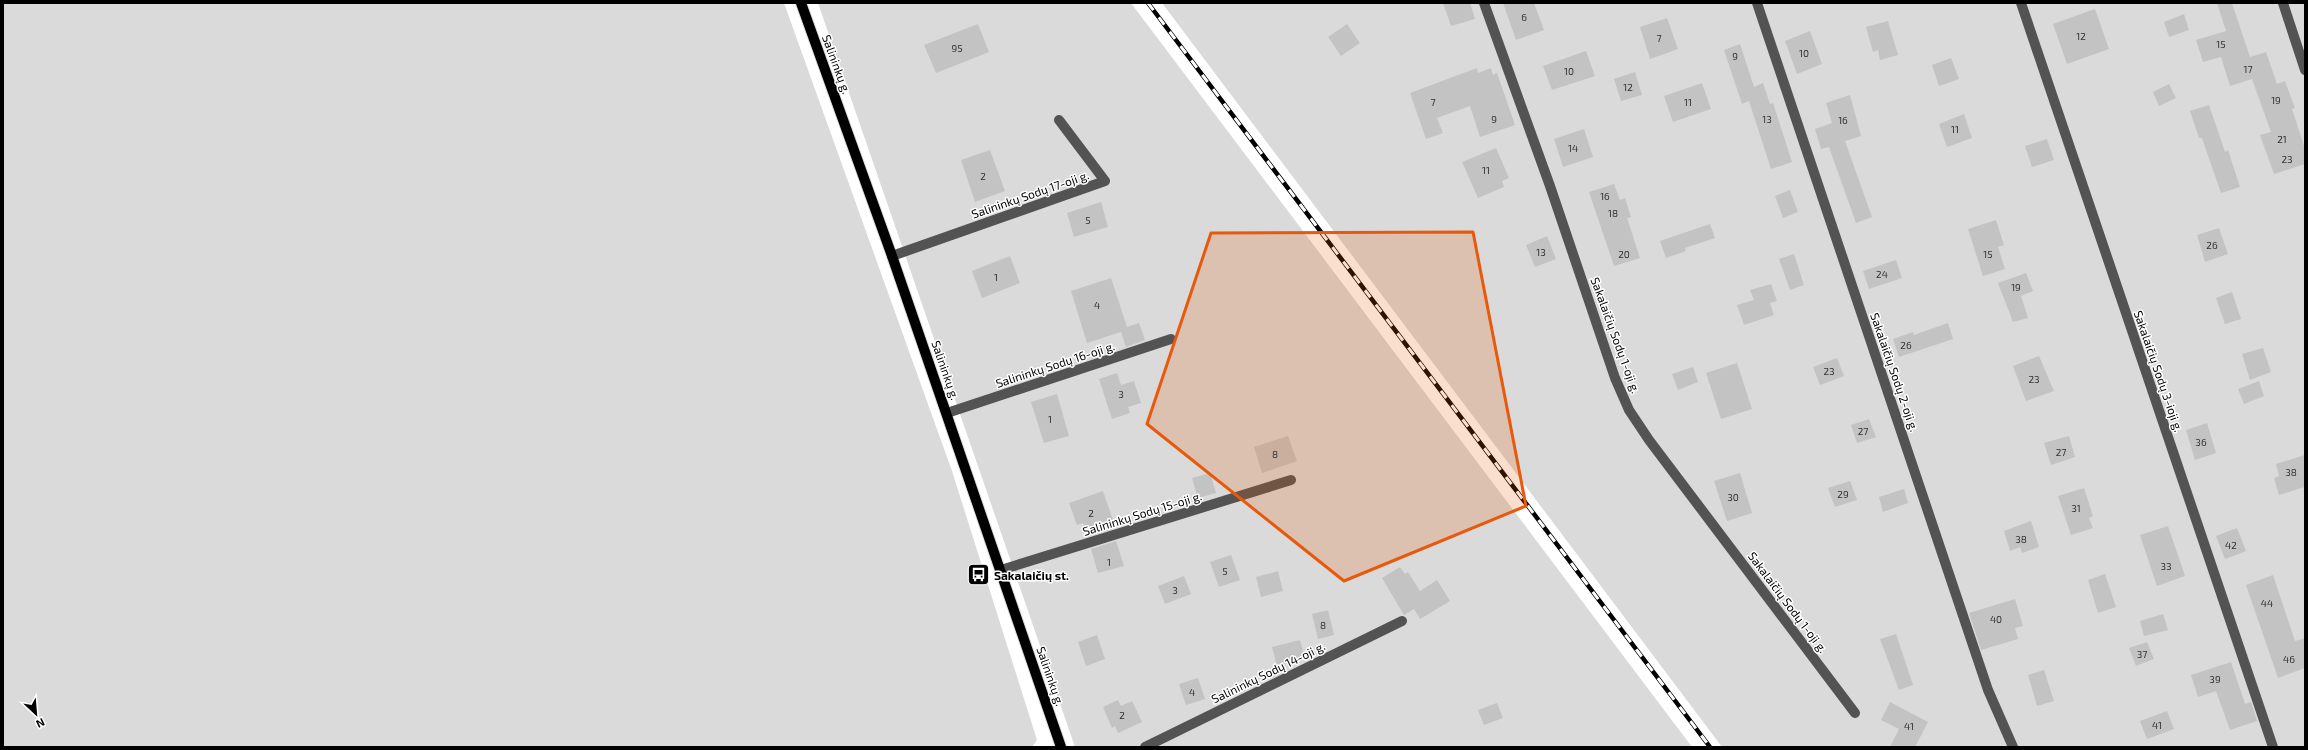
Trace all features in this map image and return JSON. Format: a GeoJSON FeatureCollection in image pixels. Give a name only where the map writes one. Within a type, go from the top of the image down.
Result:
{"type":"FeatureCollection","features":[{"type":"Feature","properties":{"kind":"main road","name":"Salininkų g."},"geometry":{"type":"LineString","coordinates":[[801,3],[947,413],[1061,747]]}},
{"type":"Feature","properties":{"kind":"street","name":"Sakalaičių Sodų 1-oji g."},"geometry":{"type":"LineString","coordinates":[[1484,3],[1552,194],[1615,378],[1630,410],[1650,440],[1855,713]]}},
{"type":"Feature","properties":{"kind":"street","name":"Sakalaičių Sodų 2-oji g."},"geometry":{"type":"LineString","coordinates":[[1756,3],[1988,690],[2013,747]]}},
{"type":"Feature","properties":{"kind":"street","name":"Sakalaičių Sodų 3-ioji g."},"geometry":{"type":"LineString","coordinates":[[2021,3],[2273,747]]}},
{"type":"Feature","properties":{"kind":"street"},"geometry":{"type":"LineString","coordinates":[[2283,3],[2305,70]]}},
{"type":"Feature","properties":{"kind":"street","name":"Salininkų Sodų 17-oji g."},"geometry":{"type":"LineString","coordinates":[[892,256],[1104,181],[1059,120]]}},
{"type":"Feature","properties":{"kind":"street","name":"Salininkų Sodų 16-oji g."},"geometry":{"type":"LineString","coordinates":[[947,413],[1171,339]]}},
{"type":"Feature","properties":{"kind":"street","name":"Salininkų Sodų 15-oji g."},"geometry":{"type":"LineString","coordinates":[[1001,570],[1291,480]]}},
{"type":"Feature","properties":{"kind":"street","name":"Salininkų Sodų 14-oji g."},"geometry":{"type":"LineString","coordinates":[[1145,747],[1402,621]]}},
{"type":"Feature","properties":{"kind":"highlighted area"},"geometry":{"type":"Polygon","coordinates":[[[1473,232],[1526,506],[1344,581],[1147,424],[1211,233],[1473,232]]]}},
{"type":"Feature","properties":{"kind":"shaded area"},"geometry":{"type":"Polygon","coordinates":[[[3,3],[784,3],[952,471],[1037,740],[1032,747],[3,747],[3,3]]]}},
{"type":"Feature","properties":{"kind":"shaded area"},"geometry":{"type":"Polygon","coordinates":[[[818,3],[1131,3],[1692,747],[1075,747],[818,3]]]}},
{"type":"Feature","properties":{"kind":"shaded area"},"geometry":{"type":"Polygon","coordinates":[[[1162,3],[2305,3],[2305,747],[1722,747],[1162,3]]]}},
{"type":"Feature","properties":{"kind":"building"},"geometry":{"type":"Polygon","coordinates":[[[1443,3],[1470,3],[1475,19],[1451,26],[1443,3]]]}},
{"type":"Feature","properties":{"kind":"building"},"geometry":{"type":"Polygon","coordinates":[[[1503,3],[1534,3],[1544,30],[1516,40],[1503,3]]]}},
{"type":"Feature","properties":{"kind":"building"},"geometry":{"type":"Polygon","coordinates":[[[2217,3],[2232,3],[2250,57],[2266,52],[2277,84],[2285,81],[2295,108],[2292,109],[2305,149],[2305,164],[2274,174],[2260,135],[2271,132],[2252,79],[2230,86],[2221,57],[2203,62],[2196,40],[2226,31],[2217,3]]]}},
{"type":"Feature","properties":{"kind":"building"},"geometry":{"type":"Polygon","coordinates":[[[2095,9],[2109,49],[2067,64],[2053,24],[2095,9]]]}},
{"type":"Feature","properties":{"kind":"building"},"geometry":{"type":"Polygon","coordinates":[[[2184,14],[2189,30],[2169,37],[2164,22],[2184,14]]]}},
{"type":"Feature","properties":{"kind":"building"},"geometry":{"type":"Polygon","coordinates":[[[1667,18],[1678,49],[1650,59],[1640,27],[1667,18]]]}},
{"type":"Feature","properties":{"kind":"building"},"geometry":{"type":"Polygon","coordinates":[[[1888,21],[1898,55],[1880,60],[1878,50],[1873,52],[1866,27],[1888,21]]]}},
{"type":"Feature","properties":{"kind":"building"},"geometry":{"type":"Polygon","coordinates":[[[978,24],[989,52],[936,73],[924,45],[978,24]]]}},
{"type":"Feature","properties":{"kind":"building"},"geometry":{"type":"Polygon","coordinates":[[[1347,24],[1360,43],[1341,56],[1328,37],[1347,24]]]}},
{"type":"Feature","properties":{"kind":"building"},"geometry":{"type":"Polygon","coordinates":[[[1810,31],[1822,64],[1797,74],[1785,41],[1810,31]]]}},
{"type":"Feature","properties":{"kind":"building"},"geometry":{"type":"Polygon","coordinates":[[[1740,44],[1754,87],[1763,83],[1770,104],[1773,103],[1792,162],[1771,169],[1749,101],[1742,104],[1724,50],[1740,44]]]}},
{"type":"Feature","properties":{"kind":"building"},"geometry":{"type":"Polygon","coordinates":[[[1586,51],[1595,76],[1552,90],[1543,66],[1586,51]]]}},
{"type":"Feature","properties":{"kind":"building"},"geometry":{"type":"Polygon","coordinates":[[[1951,58],[1959,79],[1939,86],[1932,65],[1951,58]]]}},
{"type":"Feature","properties":{"kind":"building"},"geometry":{"type":"Polygon","coordinates":[[[1477,68],[1478,73],[1491,68],[1493,75],[1497,73],[1515,125],[1480,137],[1470,106],[1437,118],[1443,133],[1426,139],[1410,93],[1477,68]]]}},
{"type":"Feature","properties":{"kind":"building"},"geometry":{"type":"Polygon","coordinates":[[[1635,72],[1642,95],[1621,101],[1614,79],[1635,72]]]}},
{"type":"Feature","properties":{"kind":"building"},"geometry":{"type":"Polygon","coordinates":[[[1702,83],[1711,109],[1673,122],[1664,96],[1702,83]]]}},
{"type":"Feature","properties":{"kind":"building"},"geometry":{"type":"Polygon","coordinates":[[[2169,84],[2176,98],[2159,106],[2153,92],[2169,84]]]}},
{"type":"Feature","properties":{"kind":"building"},"geometry":{"type":"Polygon","coordinates":[[[1850,95],[1861,136],[1845,141],[1872,217],[1856,223],[1829,147],[1821,149],[1815,129],[1832,123],[1826,103],[1850,95]]]}},
{"type":"Feature","properties":{"kind":"building"},"geometry":{"type":"Polygon","coordinates":[[[2209,105],[2225,152],[2228,150],[2240,187],[2221,193],[2202,138],[2199,138],[2190,111],[2209,105]]]}},
{"type":"Feature","properties":{"kind":"building"},"geometry":{"type":"Polygon","coordinates":[[[1964,114],[1972,138],[1947,147],[1939,124],[1964,114]]]}},
{"type":"Feature","properties":{"kind":"building"},"geometry":{"type":"Polygon","coordinates":[[[1584,129],[1593,157],[1563,167],[1554,139],[1584,129]]]}},
{"type":"Feature","properties":{"kind":"building"},"geometry":{"type":"Polygon","coordinates":[[[2047,139],[2054,160],[2032,167],[2025,146],[2047,139]]]}},
{"type":"Feature","properties":{"kind":"building"},"geometry":{"type":"Polygon","coordinates":[[[1496,148],[1509,178],[1502,181],[1504,187],[1478,198],[1462,162],[1496,148]]]}},
{"type":"Feature","properties":{"kind":"building"},"geometry":{"type":"Polygon","coordinates":[[[990,150],[1005,191],[975,202],[961,160],[990,150]]]}},
{"type":"Feature","properties":{"kind":"building"},"geometry":{"type":"Polygon","coordinates":[[[1614,184],[1620,200],[1625,198],[1631,217],[1627,218],[1640,258],[1614,266],[1589,192],[1614,184]]]}},
{"type":"Feature","properties":{"kind":"building"},"geometry":{"type":"Polygon","coordinates":[[[1790,190],[1798,212],[1783,218],[1775,196],[1790,190]]]}},
{"type":"Feature","properties":{"kind":"building"},"geometry":{"type":"Polygon","coordinates":[[[1101,202],[1108,227],[1074,237],[1067,213],[1101,202]]]}},
{"type":"Feature","properties":{"kind":"building"},"geometry":{"type":"Polygon","coordinates":[[[1996,220],[2004,245],[1998,247],[2005,269],[1983,276],[1968,229],[1996,220]]]}},
{"type":"Feature","properties":{"kind":"building"},"geometry":{"type":"Polygon","coordinates":[[[1710,224],[1715,238],[1685,248],[1686,251],[1666,258],[1660,241],[1710,224]]]}},
{"type":"Feature","properties":{"kind":"building"},"geometry":{"type":"Polygon","coordinates":[[[2219,228],[2228,254],[2205,262],[2197,235],[2219,228]]]}},
{"type":"Feature","properties":{"kind":"building"},"geometry":{"type":"Polygon","coordinates":[[[1547,236],[1556,259],[1535,267],[1526,245],[1547,236]]]}},
{"type":"Feature","properties":{"kind":"building"},"geometry":{"type":"Polygon","coordinates":[[[1794,254],[1804,285],[1790,290],[1779,259],[1794,254]]]}},
{"type":"Feature","properties":{"kind":"building"},"geometry":{"type":"Polygon","coordinates":[[[1010,256],[1020,283],[982,298],[972,271],[1010,256]]]}},
{"type":"Feature","properties":{"kind":"building"},"geometry":{"type":"Polygon","coordinates":[[[1896,260],[1902,278],[1869,289],[1863,271],[1896,260]]]}},
{"type":"Feature","properties":{"kind":"building"},"geometry":{"type":"Polygon","coordinates":[[[2026,273],[2033,291],[2021,296],[2028,318],[2013,322],[1998,283],[2026,273]]]}},
{"type":"Feature","properties":{"kind":"building"},"geometry":{"type":"Polygon","coordinates":[[[1111,278],[1127,327],[1139,323],[1145,340],[1126,347],[1121,332],[1087,343],[1071,291],[1111,278]]]}},
{"type":"Feature","properties":{"kind":"building"},"geometry":{"type":"Polygon","coordinates":[[[1771,284],[1777,301],[1770,303],[1774,315],[1744,325],[1737,305],[1754,300],[1750,290],[1771,284]]]}},
{"type":"Feature","properties":{"kind":"building"},"geometry":{"type":"Polygon","coordinates":[[[2232,292],[2241,319],[2225,324],[2216,298],[2232,292]]]}},
{"type":"Feature","properties":{"kind":"building"},"geometry":{"type":"Polygon","coordinates":[[[1948,323],[1953,339],[1899,357],[1893,339],[1913,332],[1914,335],[1948,323]]]}},
{"type":"Feature","properties":{"kind":"building"},"geometry":{"type":"Polygon","coordinates":[[[2263,348],[2271,372],[2250,380],[2242,354],[2263,348]]]}},
{"type":"Feature","properties":{"kind":"building"},"geometry":{"type":"Polygon","coordinates":[[[2039,356],[2054,391],[2026,401],[2013,366],[2039,356]]]}},
{"type":"Feature","properties":{"kind":"building"},"geometry":{"type":"Polygon","coordinates":[[[1837,358],[1844,376],[1820,385],[1813,367],[1837,358]]]}},
{"type":"Feature","properties":{"kind":"building"},"geometry":{"type":"Polygon","coordinates":[[[1737,363],[1752,409],[1721,419],[1706,373],[1737,363]]]}},
{"type":"Feature","properties":{"kind":"building"},"geometry":{"type":"Polygon","coordinates":[[[1693,367],[1698,382],[1678,390],[1672,374],[1693,367]]]}},
{"type":"Feature","properties":{"kind":"building"},"geometry":{"type":"Polygon","coordinates":[[[1117,373],[1121,385],[1134,381],[1141,403],[1128,407],[1130,413],[1112,419],[1099,379],[1117,373]]]}},
{"type":"Feature","properties":{"kind":"building"},"geometry":{"type":"Polygon","coordinates":[[[2259,381],[2264,396],[2244,404],[2238,389],[2259,381]]]}},
{"type":"Feature","properties":{"kind":"building"},"geometry":{"type":"Polygon","coordinates":[[[1057,394],[1069,436],[1044,443],[1031,402],[1057,394]]]}},
{"type":"Feature","properties":{"kind":"building"},"geometry":{"type":"Polygon","coordinates":[[[1869,419],[1876,437],[1857,443],[1851,425],[1869,419]]]}},
{"type":"Feature","properties":{"kind":"building"},"geometry":{"type":"Polygon","coordinates":[[[2207,423],[2216,453],[2195,460],[2186,430],[2207,423]]]}},
{"type":"Feature","properties":{"kind":"building"},"geometry":{"type":"Polygon","coordinates":[[[1288,436],[1297,461],[1262,473],[1254,447],[1288,436]]]}},
{"type":"Feature","properties":{"kind":"building"},"geometry":{"type":"Polygon","coordinates":[[[2069,436],[2075,457],[2051,465],[2044,443],[2069,436]]]}},
{"type":"Feature","properties":{"kind":"building"},"geometry":{"type":"Polygon","coordinates":[[[2305,455],[2305,487],[2279,495],[2274,478],[2279,476],[2276,464],[2305,455]]]}},
{"type":"Feature","properties":{"kind":"building"},"geometry":{"type":"Polygon","coordinates":[[[1210,473],[1216,493],[1198,498],[1192,478],[1210,473]]]}},
{"type":"Feature","properties":{"kind":"building"},"geometry":{"type":"Polygon","coordinates":[[[1740,473],[1752,513],[1727,521],[1714,481],[1740,473]]]}},
{"type":"Feature","properties":{"kind":"building"},"geometry":{"type":"Polygon","coordinates":[[[1850,481],[1857,500],[1835,507],[1828,488],[1850,481]]]}},
{"type":"Feature","properties":{"kind":"building"},"geometry":{"type":"Polygon","coordinates":[[[2084,488],[2093,516],[2089,518],[2093,528],[2071,535],[2058,496],[2084,488]]]}},
{"type":"Feature","properties":{"kind":"building"},"geometry":{"type":"Polygon","coordinates":[[[1904,489],[1908,503],[1883,512],[1879,497],[1904,489]]]}},
{"type":"Feature","properties":{"kind":"building"},"geometry":{"type":"Polygon","coordinates":[[[1103,491],[1114,523],[1111,524],[1113,529],[1087,536],[1083,523],[1077,525],[1069,503],[1103,491]]]}},
{"type":"Feature","properties":{"kind":"building"},"geometry":{"type":"Polygon","coordinates":[[[2031,521],[2039,547],[2022,553],[2020,547],[2010,551],[2004,531],[2031,521]]]}},
{"type":"Feature","properties":{"kind":"building"},"geometry":{"type":"Polygon","coordinates":[[[2168,526],[2185,576],[2157,586],[2140,535],[2168,526]]]}},
{"type":"Feature","properties":{"kind":"building"},"geometry":{"type":"Polygon","coordinates":[[[2237,528],[2246,551],[2225,559],[2216,536],[2237,528]]]}},
{"type":"Feature","properties":{"kind":"building"},"geometry":{"type":"Polygon","coordinates":[[[1116,541],[1124,566],[1098,573],[1091,549],[1116,541]]]}},
{"type":"Feature","properties":{"kind":"building"},"geometry":{"type":"Polygon","coordinates":[[[1231,555],[1240,580],[1219,587],[1210,562],[1231,555]]]}},
{"type":"Feature","properties":{"kind":"building"},"geometry":{"type":"Polygon","coordinates":[[[1400,567],[1405,574],[1408,572],[1420,591],[1437,580],[1450,601],[1420,619],[1414,609],[1404,615],[1382,578],[1400,567]]]}},
{"type":"Feature","properties":{"kind":"building"},"geometry":{"type":"Polygon","coordinates":[[[1278,571],[1283,591],[1261,597],[1256,577],[1278,571]]]}},
{"type":"Feature","properties":{"kind":"building"},"geometry":{"type":"Polygon","coordinates":[[[2105,574],[2116,607],[2098,613],[2088,580],[2105,574]]]}},
{"type":"Feature","properties":{"kind":"building"},"geometry":{"type":"Polygon","coordinates":[[[2273,575],[2295,641],[2305,638],[2305,668],[2278,678],[2246,585],[2273,575]]]}},
{"type":"Feature","properties":{"kind":"building"},"geometry":{"type":"Polygon","coordinates":[[[1184,576],[1191,594],[1165,604],[1158,586],[1184,576]]]}},
{"type":"Feature","properties":{"kind":"building"},"geometry":{"type":"Polygon","coordinates":[[[2015,599],[2023,626],[2015,628],[2018,639],[1981,650],[1969,613],[2015,599]]]}},
{"type":"Feature","properties":{"kind":"building"},"geometry":{"type":"Polygon","coordinates":[[[1328,610],[1334,635],[1318,639],[1312,614],[1328,610]]]}},
{"type":"Feature","properties":{"kind":"building"},"geometry":{"type":"Polygon","coordinates":[[[2163,614],[2168,630],[2144,636],[2140,621],[2163,614]]]}},
{"type":"Feature","properties":{"kind":"building"},"geometry":{"type":"Polygon","coordinates":[[[1896,634],[1913,685],[1899,690],[1880,639],[1896,634]]]}},
{"type":"Feature","properties":{"kind":"building"},"geometry":{"type":"Polygon","coordinates":[[[1097,635],[1105,659],[1086,666],[1078,642],[1097,635]]]}},
{"type":"Feature","properties":{"kind":"building"},"geometry":{"type":"Polygon","coordinates":[[[1300,640],[1305,658],[1277,666],[1272,647],[1300,640]]]}},
{"type":"Feature","properties":{"kind":"building"},"geometry":{"type":"Polygon","coordinates":[[[2147,642],[2154,659],[2136,666],[2129,648],[2147,642]]]}},
{"type":"Feature","properties":{"kind":"building"},"geometry":{"type":"Polygon","coordinates":[[[2231,662],[2245,704],[2251,702],[2257,721],[2230,730],[2216,691],[2198,697],[2191,675],[2231,662]]]}},
{"type":"Feature","properties":{"kind":"building"},"geometry":{"type":"Polygon","coordinates":[[[2044,670],[2054,701],[2037,706],[2028,675],[2044,670]]]}},
{"type":"Feature","properties":{"kind":"building"},"geometry":{"type":"Polygon","coordinates":[[[1198,678],[1205,699],[1186,705],[1179,684],[1198,678]]]}},
{"type":"Feature","properties":{"kind":"building"},"geometry":{"type":"Polygon","coordinates":[[[1118,700],[1121,706],[1132,701],[1142,722],[1118,733],[1115,726],[1112,728],[1103,707],[1118,700]]]}},
{"type":"Feature","properties":{"kind":"building"},"geometry":{"type":"Polygon","coordinates":[[[1890,702],[1928,722],[1915,747],[1890,747],[1899,729],[1881,720],[1890,702]]]}},
{"type":"Feature","properties":{"kind":"building"},"geometry":{"type":"Polygon","coordinates":[[[1497,703],[1503,718],[1484,725],[1478,710],[1497,703]]]}},
{"type":"Feature","properties":{"kind":"building"},"geometry":{"type":"Polygon","coordinates":[[[2167,711],[2174,729],[2147,739],[2140,721],[2167,711]]]}},
{"type":"Feature","properties":{"kind":"railway"},"geometry":{"type":"LineString","coordinates":[[1148,3],[1710,747]]}},
{"type":"Feature","properties":{"kind":"place","name":"Sakalaičių st."},"geometry":{"type":"Point","coordinates":[978,575]}}]}
